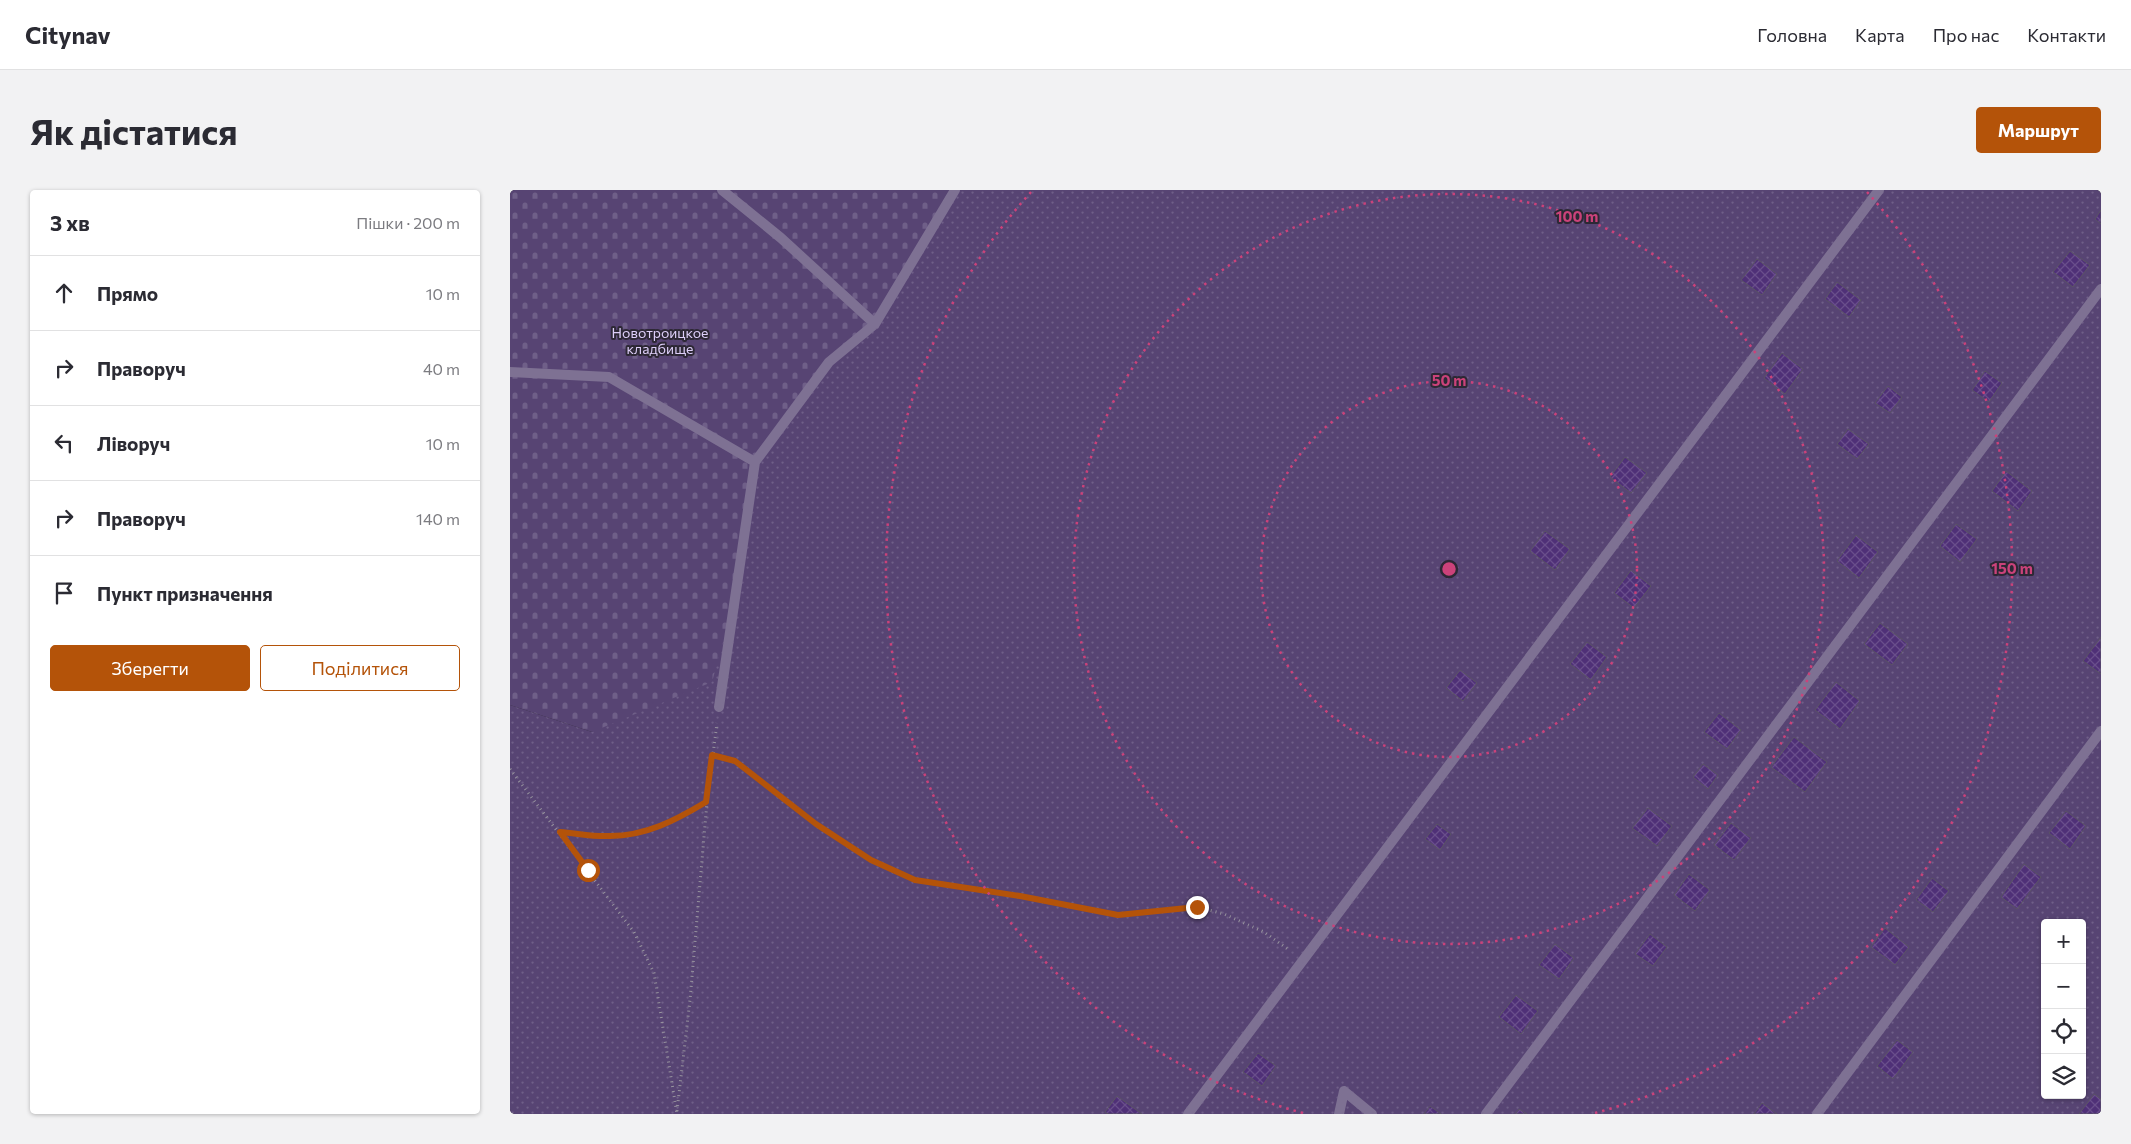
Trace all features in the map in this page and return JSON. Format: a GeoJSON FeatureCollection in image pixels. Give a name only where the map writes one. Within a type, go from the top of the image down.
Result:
{"type":"FeatureCollection","features":[{"type":"Feature","properties":{"kind":"lane"},"geometry":{"type":"LineString","coordinates":[[722,190],[780,238],[875,324]]}},
{"type":"Feature","properties":{"kind":"lane"},"geometry":{"type":"LineString","coordinates":[[719,707],[755,462],[829,362],[875,324],[955,190]]}},
{"type":"Feature","properties":{"kind":"lane"},"geometry":{"type":"LineString","coordinates":[[1188,1114],[1879,190]]}},
{"type":"Feature","properties":{"kind":"lane"},"geometry":{"type":"LineString","coordinates":[[1486,1114],[2101,289]]}},
{"type":"Feature","properties":{"kind":"lane"},"geometry":{"type":"LineString","coordinates":[[510,372],[609,377],[755,462]]}},
{"type":"Feature","properties":{"kind":"lane"},"geometry":{"type":"LineString","coordinates":[[1817,1114],[2101,731]]}},
{"type":"Feature","properties":{"kind":"lane"},"geometry":{"type":"LineString","coordinates":[[1339,1114],[1344,1091],[1372,1114]]}},
{"type":"Feature","properties":{"kind":"path"},"geometry":{"type":"LineString","coordinates":[[677,1113],[690,1000],[706,802],[719,707]]}},
{"type":"Feature","properties":{"kind":"path"},"geometry":{"type":"LineString","coordinates":[[712,755],[735,761],[824,829],[871,860],[915,880],[1020,896],[1118,915],[1197,907],[1224,914],[1264,932],[1304,961]]}},
{"type":"Feature","properties":{"kind":"path"},"geometry":{"type":"LineString","coordinates":[[510,769],[560,832],[634,932],[654,973],[677,1113]]}},
{"type":"Feature","properties":{"kind":"path"},"geometry":{"type":"LineString","coordinates":[[560,832],[610,836],[647,831],[677,819],[706,802]]}},
{"type":"Feature","properties":{"kind":"green space","name":"Новотроицкое кладбище"},"geometry":{"type":"Polygon","coordinates":[[[510,190],[955,190],[875,324],[829,362],[755,462],[735,599],[712,682],[592,732],[510,705],[510,190]]]}},
{"type":"Feature","properties":{"kind":"green space"},"geometry":{"type":"Polygon","coordinates":[[[955,190],[2101,190],[2101,1114],[510,1114],[510,705],[592,732],[755,462],[955,190]]]}},
{"type":"Feature","properties":{"kind":"building"},"geometry":{"type":"Polygon","coordinates":[[[2101,210],[2101,224],[2095,219],[2101,210]]]}},
{"type":"Feature","properties":{"kind":"building"},"geometry":{"type":"Polygon","coordinates":[[[2070,251],[2090,265],[2073,287],[2053,272],[2070,251]]]}},
{"type":"Feature","properties":{"kind":"building"},"geometry":{"type":"Polygon","coordinates":[[[1757,259],[1777,274],[1762,295],[1741,280],[1757,259]]]}},
{"type":"Feature","properties":{"kind":"building"},"geometry":{"type":"Polygon","coordinates":[[[1837,282],[1861,300],[1849,317],[1825,299],[1837,282]]]}},
{"type":"Feature","properties":{"kind":"building"},"geometry":{"type":"Polygon","coordinates":[[[1782,353],[1803,369],[1785,394],[1764,378],[1782,353]]]}},
{"type":"Feature","properties":{"kind":"building"},"geometry":{"type":"Polygon","coordinates":[[[1985,371],[2002,383],[1989,402],[1972,390],[1985,371]]]}},
{"type":"Feature","properties":{"kind":"building"},"geometry":{"type":"Polygon","coordinates":[[[1888,386],[1902,397],[1890,413],[1875,403],[1888,386]]]}},
{"type":"Feature","properties":{"kind":"building"},"geometry":{"type":"Polygon","coordinates":[[[1848,429],[1869,444],[1857,459],[1837,444],[1848,429]]]}},
{"type":"Feature","properties":{"kind":"building"},"geometry":{"type":"Polygon","coordinates":[[[1625,457],[1647,473],[1631,493],[1610,477],[1625,457]]]}},
{"type":"Feature","properties":{"kind":"building"},"geometry":{"type":"Polygon","coordinates":[[[2006,471],[2032,491],[2018,511],[1992,491],[2006,471]]]}},
{"type":"Feature","properties":{"kind":"building"},"geometry":{"type":"Polygon","coordinates":[[[1956,524],[1977,539],[1960,562],[1940,546],[1956,524]]]}},
{"type":"Feature","properties":{"kind":"building"},"geometry":{"type":"Polygon","coordinates":[[[1545,531],[1570,549],[1555,570],[1530,551],[1545,531]]]}},
{"type":"Feature","properties":{"kind":"building"},"geometry":{"type":"Polygon","coordinates":[[[1856,535],[1878,552],[1859,578],[1837,561],[1856,535]]]}},
{"type":"Feature","properties":{"kind":"building"},"geometry":{"type":"Polygon","coordinates":[[[1631,570],[1651,586],[1634,608],[1614,593],[1631,570]]]}},
{"type":"Feature","properties":{"kind":"building"},"geometry":{"type":"Polygon","coordinates":[[[1880,623],[1908,644],[1892,665],[1864,644],[1880,623]]]}},
{"type":"Feature","properties":{"kind":"building"},"geometry":{"type":"Polygon","coordinates":[[[2101,637],[2101,674],[2083,661],[2101,637]]]}},
{"type":"Feature","properties":{"kind":"building"},"geometry":{"type":"Polygon","coordinates":[[[1587,642],[1607,657],[1591,680],[1570,664],[1587,642]]]}},
{"type":"Feature","properties":{"kind":"building"},"geometry":{"type":"Polygon","coordinates":[[[1460,670],[1477,683],[1463,701],[1446,688],[1460,670]]]}},
{"type":"Feature","properties":{"kind":"building"},"geometry":{"type":"Polygon","coordinates":[[[1836,682],[1860,701],[1840,729],[1815,710],[1836,682]]]}},
{"type":"Feature","properties":{"kind":"building"},"geometry":{"type":"Polygon","coordinates":[[[1719,713],[1741,730],[1727,749],[1704,732],[1719,713]]]}},
{"type":"Feature","properties":{"kind":"building"},"geometry":{"type":"Polygon","coordinates":[[[1794,737],[1827,762],[1805,792],[1771,767],[1794,737]]]}},
{"type":"Feature","properties":{"kind":"building"},"geometry":{"type":"Polygon","coordinates":[[[1703,764],[1718,775],[1708,789],[1693,777],[1703,764]]]}},
{"type":"Feature","properties":{"kind":"building"},"geometry":{"type":"Polygon","coordinates":[[[1648,808],[1672,826],[1657,846],[1632,828],[1648,808]]]}},
{"type":"Feature","properties":{"kind":"building"},"geometry":{"type":"Polygon","coordinates":[[[2066,811],[2086,826],[2070,849],[2049,833],[2066,811]]]}},
{"type":"Feature","properties":{"kind":"building"},"geometry":{"type":"Polygon","coordinates":[[[1731,823],[1751,838],[1734,860],[1714,845],[1731,823]]]}},
{"type":"Feature","properties":{"kind":"building"},"geometry":{"type":"Polygon","coordinates":[[[1437,824],[1451,834],[1440,850],[1425,839],[1437,824]]]}},
{"type":"Feature","properties":{"kind":"building"},"geometry":{"type":"Polygon","coordinates":[[[2024,864],[2041,877],[2017,909],[2001,897],[2024,864]]]}},
{"type":"Feature","properties":{"kind":"building"},"geometry":{"type":"Polygon","coordinates":[[[1689,874],[1710,890],[1695,911],[1674,895],[1689,874]]]}},
{"type":"Feature","properties":{"kind":"building"},"geometry":{"type":"Polygon","coordinates":[[[1932,878],[1949,891],[1933,912],[1916,900],[1932,878]]]}},
{"type":"Feature","properties":{"kind":"building"},"geometry":{"type":"Polygon","coordinates":[[[1885,928],[1909,947],[1895,965],[1871,947],[1885,928]]]}},
{"type":"Feature","properties":{"kind":"building"},"geometry":{"type":"Polygon","coordinates":[[[1650,934],[1667,947],[1653,966],[1635,954],[1650,934]]]}},
{"type":"Feature","properties":{"kind":"building"},"geometry":{"type":"Polygon","coordinates":[[[1555,944],[1574,958],[1559,979],[1539,965],[1555,944]]]}},
{"type":"Feature","properties":{"kind":"building"},"geometry":{"type":"Polygon","coordinates":[[[1516,995],[1538,1011],[1521,1034],[1499,1017],[1516,995]]]}},
{"type":"Feature","properties":{"kind":"building"},"geometry":{"type":"Polygon","coordinates":[[[1897,1040],[1913,1052],[1893,1079],[1877,1066],[1897,1040]]]}},
{"type":"Feature","properties":{"kind":"building"},"geometry":{"type":"Polygon","coordinates":[[[1258,1053],[1276,1066],[1262,1086],[1243,1072],[1258,1053]]]}},
{"type":"Feature","properties":{"kind":"building"},"geometry":{"type":"Polygon","coordinates":[[[2094,1094],[2101,1099],[2101,1114],[2079,1114],[2094,1094]]]}},
{"type":"Feature","properties":{"kind":"building"},"geometry":{"type":"Polygon","coordinates":[[[1117,1096],[1142,1114],[1108,1114],[1105,1112],[1117,1096]]]}},
{"type":"Feature","properties":{"kind":"building"},"geometry":{"type":"Polygon","coordinates":[[[1762,1103],[1777,1114],[1754,1114],[1762,1103]]]}},
{"type":"Feature","properties":{"kind":"building"},"geometry":{"type":"Polygon","coordinates":[[[1430,1106],[1441,1114],[1424,1114],[1430,1106]]]}},
{"type":"Feature","properties":{"kind":"building"},"geometry":{"type":"Polygon","coordinates":[[[1519,1109],[1527,1114],[1515,1114],[1519,1109]]]}},
{"type":"Feature","properties":{"kind":"route"},"geometry":{"type":"LineString","coordinates":[[588,870],[560,832],[610,836],[647,831],[677,819],[706,802],[712,755],[735,761],[816,824],[871,860],[915,880],[1020,896],[1118,915],[1162,909],[1197,907]]}}]}
